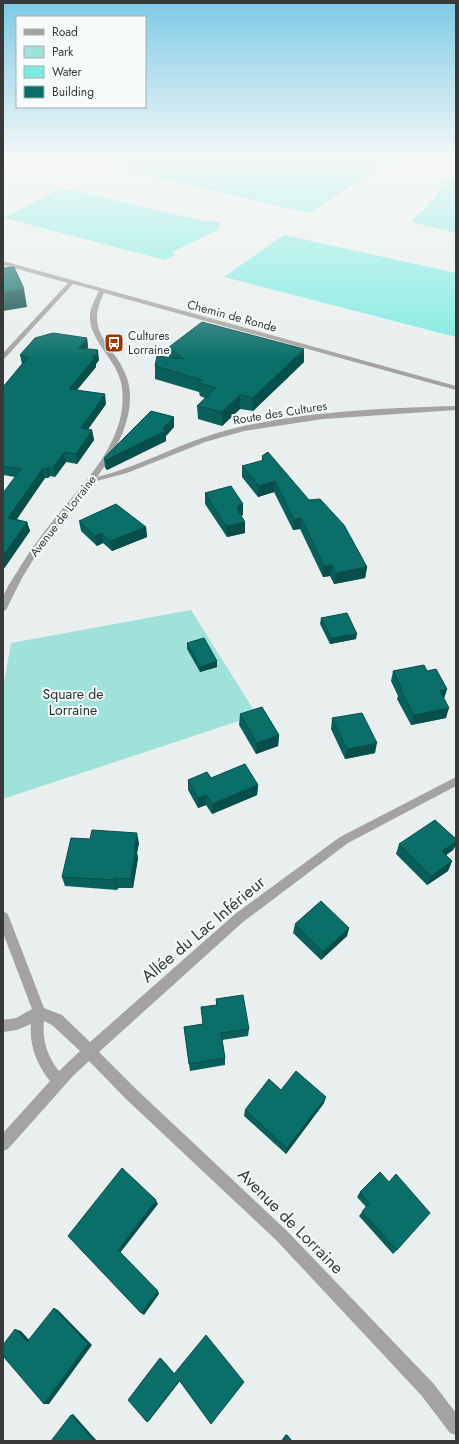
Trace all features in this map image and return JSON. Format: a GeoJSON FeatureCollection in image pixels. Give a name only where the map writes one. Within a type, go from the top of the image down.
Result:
{"type":"FeatureCollection","features":[{"type":"Feature","properties":{"kind":"street","name":"Chemin de Ronde"},"geometry":{"type":"LineString","coordinates":[[3,264],[456,388]]}},
{"type":"Feature","properties":{"kind":"street"},"geometry":{"type":"LineString","coordinates":[[3,357],[42,312],[71,283]]}},
{"type":"Feature","properties":{"kind":"street","name":"Avenue de Lorraine"},"geometry":{"type":"LineString","coordinates":[[3,608],[19,573],[48,531],[92,480],[115,440],[123,420],[126,398],[122,373],[102,344],[93,324],[92,312],[102,291]]}},
{"type":"Feature","properties":{"kind":"street","name":"Route des Cultures"},"geometry":{"type":"LineString","coordinates":[[92,480],[112,476],[178,449],[219,435],[252,427],[347,415],[456,408]]}},
{"type":"Feature","properties":{"kind":"street","name":"Allée du Lac Inférieur"},"geometry":{"type":"LineString","coordinates":[[3,1144],[58,1081],[239,918],[344,840],[456,781]]}},
{"type":"Feature","properties":{"kind":"street"},"geometry":{"type":"LineString","coordinates":[[3,918],[39,1012],[36,1026],[37,1038],[43,1060],[58,1081]]}},
{"type":"Feature","properties":{"kind":"street"},"geometry":{"type":"LineString","coordinates":[[3,1026],[17,1024],[39,1012]]}},
{"type":"Feature","properties":{"kind":"street","name":"Avenue de Lorraine"},"geometry":{"type":"LineString","coordinates":[[39,1012],[57,1020],[71,1032],[89,1052],[282,1236],[427,1389],[456,1427]]}},
{"type":"Feature","properties":{"kind":"green space","name":"Square de Lorraine"},"geometry":{"type":"Polygon","coordinates":[[[191,610],[257,715],[3,799],[3,688],[11,643],[191,610]]]}},
{"type":"Feature","properties":{"kind":"water"},"geometry":{"type":"Polygon","coordinates":[[[28,224],[219,224],[218,230],[172,252],[175,255],[165,260],[28,224]]]}},
{"type":"Feature","properties":{"kind":"water"},"geometry":{"type":"Polygon","coordinates":[[[421,224],[456,224],[456,233],[421,224]]]}},
{"type":"Feature","properties":{"kind":"water"},"geometry":{"type":"Polygon","coordinates":[[[284,235],[456,273],[456,337],[224,277],[284,235]]]}},
{"type":"Feature","properties":{"kind":"building"},"geometry":{"type":"Polygon","coordinates":[[[14,267],[24,289],[3,292],[3,268],[14,267]]]}},
{"type":"Feature","properties":{"kind":"building"},"geometry":{"type":"Polygon","coordinates":[[[202,322],[304,349],[253,398],[240,395],[222,412],[197,406],[216,388],[199,383],[202,380],[155,366],[157,356],[184,359],[169,347],[202,322]]]}},
{"type":"Feature","properties":{"kind":"building"},"geometry":{"type":"Polygon","coordinates":[[[53,333],[87,338],[79,348],[98,350],[92,357],[95,358],[69,389],[105,394],[81,428],[92,430],[76,454],[64,452],[53,468],[43,468],[8,518],[27,522],[3,556],[3,493],[21,469],[3,466],[3,387],[28,357],[20,355],[35,338],[53,333]]]}},
{"type":"Feature","properties":{"kind":"building"},"geometry":{"type":"Polygon","coordinates":[[[151,411],[174,417],[163,428],[165,431],[106,460],[104,458],[151,411]]]}},
{"type":"Feature","properties":{"kind":"building"},"geometry":{"type":"Polygon","coordinates":[[[268,452],[309,500],[320,499],[344,525],[367,567],[336,573],[332,565],[324,566],[301,518],[294,520],[275,481],[259,486],[242,466],[264,460],[262,456],[268,452]]]}},
{"type":"Feature","properties":{"kind":"building"},"geometry":{"type":"Polygon","coordinates":[[[231,486],[243,504],[237,506],[239,509],[237,509],[245,522],[226,526],[205,493],[231,486]]]}},
{"type":"Feature","properties":{"kind":"building"},"geometry":{"type":"Polygon","coordinates":[[[116,504],[146,527],[110,541],[102,533],[95,536],[79,521],[116,504]]]}},
{"type":"Feature","properties":{"kind":"building"},"geometry":{"type":"Polygon","coordinates":[[[347,613],[357,634],[331,638],[321,618],[347,613]]]}},
{"type":"Feature","properties":{"kind":"building"},"geometry":{"type":"Polygon","coordinates":[[[204,638],[217,661],[200,667],[187,643],[204,638]]]}},
{"type":"Feature","properties":{"kind":"building"},"geometry":{"type":"Polygon","coordinates":[[[424,665],[427,671],[436,669],[447,689],[440,691],[449,708],[414,715],[400,689],[402,689],[393,671],[424,665]]]}},
{"type":"Feature","properties":{"kind":"building"},"geometry":{"type":"Polygon","coordinates":[[[262,707],[279,735],[257,743],[240,714],[262,707]]]}},
{"type":"Feature","properties":{"kind":"building"},"geometry":{"type":"Polygon","coordinates":[[[362,713],[377,743],[347,749],[332,718],[362,713]]]}},
{"type":"Feature","properties":{"kind":"building"},"geometry":{"type":"Polygon","coordinates":[[[245,764],[258,785],[212,804],[206,795],[198,798],[188,780],[207,772],[211,778],[245,764]]]}},
{"type":"Feature","properties":{"kind":"building"},"geometry":{"type":"Polygon","coordinates":[[[435,820],[456,839],[456,842],[442,851],[452,861],[431,876],[399,844],[435,820]]]}},
{"type":"Feature","properties":{"kind":"building"},"geometry":{"type":"Polygon","coordinates":[[[92,830],[137,833],[131,879],[115,878],[115,880],[62,877],[71,838],[90,839],[92,830]]]}},
{"type":"Feature","properties":{"kind":"building"},"geometry":{"type":"Polygon","coordinates":[[[321,901],[349,928],[323,952],[295,924],[321,901]]]}},
{"type":"Feature","properties":{"kind":"building"},"geometry":{"type":"Polygon","coordinates":[[[243,995],[249,1029],[221,1033],[225,1058],[189,1064],[184,1027],[203,1024],[201,1007],[217,1005],[216,999],[243,995]]]}},
{"type":"Feature","properties":{"kind":"building"},"geometry":{"type":"Polygon","coordinates":[[[296,1071],[326,1097],[287,1148],[245,1110],[269,1079],[281,1090],[296,1071]]]}},
{"type":"Feature","properties":{"kind":"building"},"geometry":{"type":"Polygon","coordinates":[[[122,1168],[156,1200],[118,1250],[158,1291],[141,1313],[68,1236],[122,1168]]]}},
{"type":"Feature","properties":{"kind":"building"},"geometry":{"type":"Polygon","coordinates":[[[380,1172],[389,1182],[396,1174],[430,1213],[397,1250],[362,1212],[369,1203],[360,1192],[380,1172]]]}},
{"type":"Feature","properties":{"kind":"building"},"geometry":{"type":"Polygon","coordinates":[[[54,1308],[88,1344],[44,1404],[3,1356],[3,1345],[15,1329],[27,1342],[54,1308]]]}},
{"type":"Feature","properties":{"kind":"building"},"geometry":{"type":"Polygon","coordinates":[[[206,1335],[244,1382],[211,1424],[179,1380],[147,1422],[128,1400],[160,1358],[174,1374],[206,1335]]]}},
{"type":"Feature","properties":{"kind":"building"},"geometry":{"type":"Polygon","coordinates":[[[71,1415],[94,1441],[51,1441],[71,1415]]]}},
{"type":"Feature","properties":{"kind":"building"},"geometry":{"type":"Polygon","coordinates":[[[287,1435],[292,1441],[283,1441],[287,1435]]]}},
{"type":"Feature","properties":{"kind":"place","name":"Cultures Lorraine"},"geometry":{"type":"Point","coordinates":[114,343]}}]}
